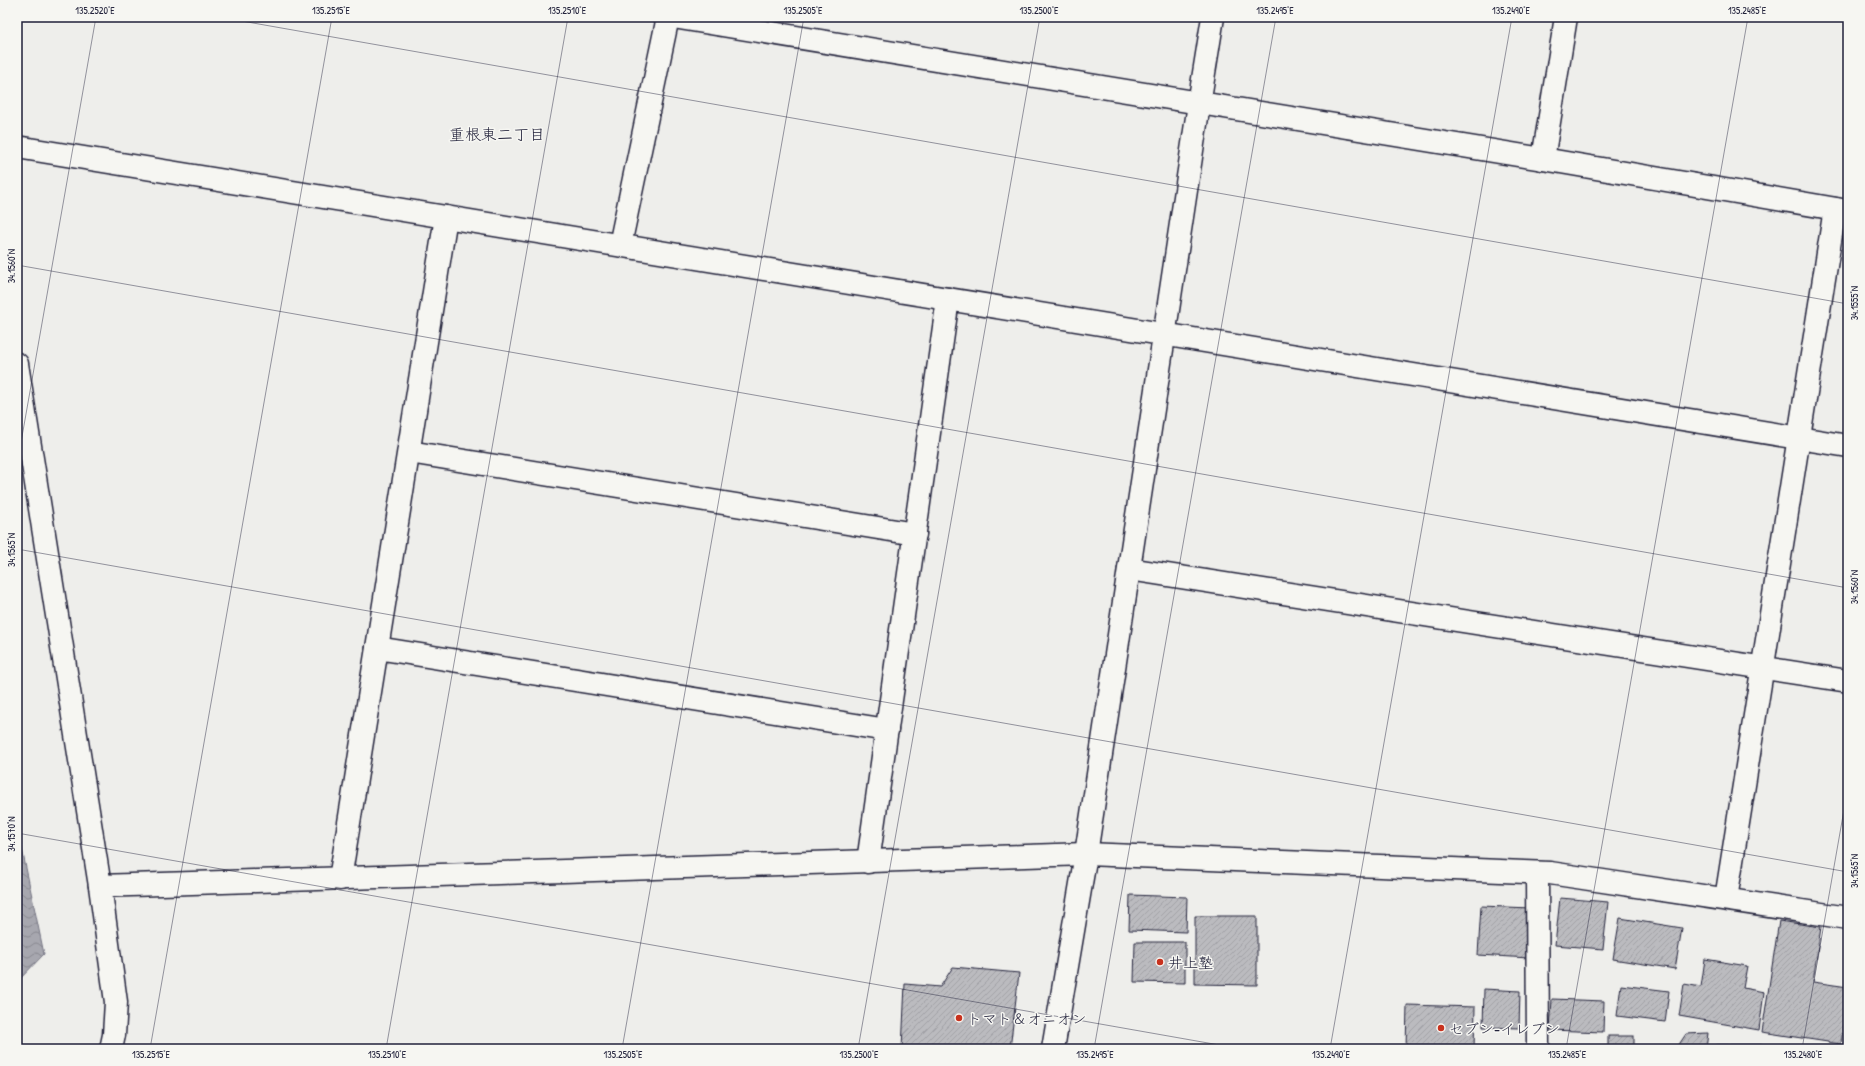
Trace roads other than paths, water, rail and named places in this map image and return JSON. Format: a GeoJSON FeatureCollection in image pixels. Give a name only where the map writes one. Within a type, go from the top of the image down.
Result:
{"type":"FeatureCollection","features":[{"type":"Feature","properties":{"kind":"street"},"geometry":{"type":"LineString","coordinates":[[620,246],[668,17]]}},
{"type":"Feature","properties":{"kind":"street"},"geometry":{"type":"LineString","coordinates":[[674,17],[1199,104],[1544,159],[1842,210],[1799,438],[1726,899]]}},
{"type":"Feature","properties":{"kind":"street"},"geometry":{"type":"LineString","coordinates":[[1053,1049],[1086,854],[1213,17]]}},
{"type":"Feature","properties":{"kind":"street"},"geometry":{"type":"LineString","coordinates":[[1544,159],[1566,17]]}},
{"type":"Feature","properties":{"kind":"street"},"geometry":{"type":"LineString","coordinates":[[17,147],[1848,446]]}},
{"type":"Feature","properties":{"kind":"street"},"geometry":{"type":"LineString","coordinates":[[340,879],[446,217]]}},
{"type":"Feature","properties":{"kind":"street"},"geometry":{"type":"LineString","coordinates":[[868,862],[948,299]]}},
{"type":"Feature","properties":{"kind":"street"},"geometry":{"type":"LineString","coordinates":[[17,364],[100,886],[116,1002],[112,1049]]}},
{"type":"Feature","properties":{"kind":"street"},"geometry":{"type":"LineString","coordinates":[[409,452],[915,534]]}},
{"type":"Feature","properties":{"kind":"street"},"geometry":{"type":"LineString","coordinates":[[1129,568],[1848,681]]}},
{"type":"Feature","properties":{"kind":"street"},"geometry":{"type":"LineString","coordinates":[[377,648],[887,730]]}},
{"type":"Feature","properties":{"kind":"street"},"geometry":{"type":"LineString","coordinates":[[100,886],[1086,854],[1550,873],[1848,918]]}},
{"type":"Feature","properties":{"kind":"street"},"geometry":{"type":"LineString","coordinates":[[1537,873],[1538,1049]]}},
{"type":"Feature","properties":{"kind":"water"},"geometry":{"type":"Polygon","coordinates":[[[17,825],[44,954],[17,982],[17,825]]]}},
{"type":"Feature","properties":{"kind":"place","name":"井上塾"},"geometry":{"type":"Point","coordinates":[1160,962]}},
{"type":"Feature","properties":{"kind":"place","name":"トマト＆オニオン"},"geometry":{"type":"Point","coordinates":[959,1018]}},
{"type":"Feature","properties":{"kind":"place","name":"セブン-イレブン"},"geometry":{"type":"Point","coordinates":[1441,1028]}},
{"type":"Feature","properties":{"kind":"district","name":"重根東二丁目"},"geometry":{"type":"Point","coordinates":[497,134]}}]}
